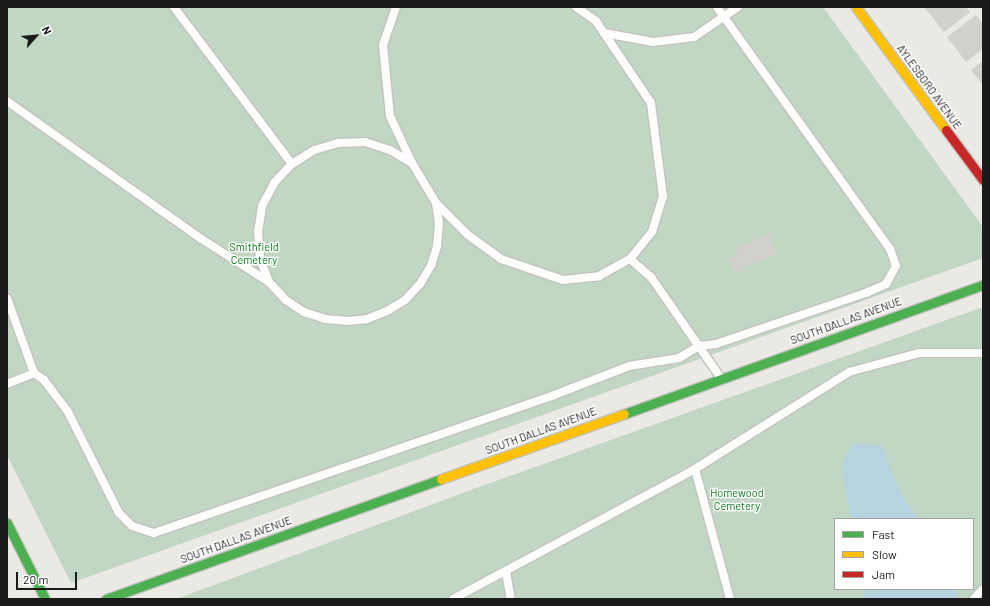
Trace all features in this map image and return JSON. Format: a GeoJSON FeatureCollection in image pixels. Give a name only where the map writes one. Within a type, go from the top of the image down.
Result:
{"type":"FeatureCollection","features":[{"type":"Feature","properties":{"kind":"street","name":"AYLESBORO AVENUE"},"geometry":{"type":"LineString","coordinates":[[856,7],[983,180]]}},
{"type":"Feature","properties":{"kind":"street","name":"SOUTH DALLAS AVENUE"},"geometry":{"type":"LineString","coordinates":[[106,599],[983,285]]}},
{"type":"Feature","properties":{"kind":"street"},"geometry":{"type":"LineString","coordinates":[[7,523],[45,599]]}},
{"type":"Feature","properties":{"kind":"lane"},"geometry":{"type":"LineString","coordinates":[[174,7],[292,164]]}},
{"type":"Feature","properties":{"kind":"lane"},"geometry":{"type":"LineString","coordinates":[[396,7],[383,45],[390,116],[412,163],[436,203],[468,235],[501,259],[563,280],[598,276],[630,259],[652,232],[663,197],[651,103],[596,21],[576,7]]}},
{"type":"Feature","properties":{"kind":"lane"},"geometry":{"type":"LineString","coordinates":[[7,298],[34,373],[56,394],[68,412],[119,513],[132,526],[154,533],[547,397],[629,366],[679,358],[699,346],[716,344],[866,293],[886,284],[896,266],[890,249],[717,7]]}},
{"type":"Feature","properties":{"kind":"lane"},"geometry":{"type":"LineString","coordinates":[[604,33],[653,42],[694,37],[738,7]]}},
{"type":"Feature","properties":{"kind":"lane"},"geometry":{"type":"LineString","coordinates":[[7,102],[200,238],[269,282],[286,300],[304,312],[325,319],[346,321],[367,319],[387,311],[415,290],[431,266],[437,246],[439,224],[436,203]]}},
{"type":"Feature","properties":{"kind":"lane"},"geometry":{"type":"LineString","coordinates":[[269,282],[260,258],[258,232],[262,206],[274,183],[292,164],[314,150],[339,143],[365,142],[390,150],[412,163]]}},
{"type":"Feature","properties":{"kind":"lane"},"geometry":{"type":"LineString","coordinates":[[630,259],[651,277],[722,379]]}},
{"type":"Feature","properties":{"kind":"lane"},"geometry":{"type":"LineString","coordinates":[[453,599],[506,572],[695,469],[849,372],[920,353],[983,353]]}},
{"type":"Feature","properties":{"kind":"lane"},"geometry":{"type":"LineString","coordinates":[[7,384],[34,373]]}},
{"type":"Feature","properties":{"kind":"lane"},"geometry":{"type":"LineString","coordinates":[[695,469],[730,599]]}},
{"type":"Feature","properties":{"kind":"lane"},"geometry":{"type":"LineString","coordinates":[[506,572],[511,599]]}},
{"type":"Feature","properties":{"kind":"lane"},"geometry":{"type":"LineString","coordinates":[[974,599],[983,589]]}},
{"type":"Feature","properties":{"kind":"green space","name":"Smithfield Cemetery"},"geometry":{"type":"Polygon","coordinates":[[[7,7],[823,7],[983,227],[983,258],[71,583],[7,455],[7,7]]]}},
{"type":"Feature","properties":{"kind":"green space","name":"Homewood Cemetery"},"geometry":{"type":"Polygon","coordinates":[[[983,307],[983,599],[176,599],[471,490],[983,307]]]}},
{"type":"Feature","properties":{"kind":"water"},"geometry":{"type":"Polygon","coordinates":[[[852,444],[882,445],[902,496],[918,518],[851,518],[841,465],[852,444]]]}},
{"type":"Feature","properties":{"kind":"water"},"geometry":{"type":"Polygon","coordinates":[[[864,590],[957,590],[957,599],[864,599],[864,590]]]}},
{"type":"Feature","properties":{"kind":"building"},"geometry":{"type":"Polygon","coordinates":[[[924,7],[966,7],[970,12],[944,32],[924,7]]]}},
{"type":"Feature","properties":{"kind":"building"},"geometry":{"type":"Polygon","coordinates":[[[976,15],[983,24],[983,49],[966,62],[947,37],[976,15]]]}},
{"type":"Feature","properties":{"kind":"building"},"geometry":{"type":"Polygon","coordinates":[[[983,61],[983,85],[971,70],[983,61]]]}},
{"type":"Feature","properties":{"kind":"building"},"geometry":{"type":"Polygon","coordinates":[[[768,234],[777,254],[734,272],[728,259],[739,254],[736,248],[768,234]]]}},
{"type":"Feature","properties":{"kind":"traffic: fast"},"geometry":{"type":"LineString","coordinates":[[624,414],[983,285]]}},
{"type":"Feature","properties":{"kind":"traffic: fast"},"geometry":{"type":"LineString","coordinates":[[106,599],[441,479]]}},
{"type":"Feature","properties":{"kind":"traffic: fast"},"geometry":{"type":"LineString","coordinates":[[7,523],[45,599]]}},
{"type":"Feature","properties":{"kind":"traffic: slow"},"geometry":{"type":"LineString","coordinates":[[856,7],[946,130]]}},
{"type":"Feature","properties":{"kind":"traffic: slow"},"geometry":{"type":"LineString","coordinates":[[441,479],[624,414]]}},
{"type":"Feature","properties":{"kind":"traffic: jam"},"geometry":{"type":"LineString","coordinates":[[946,130],[983,180]]}}]}
